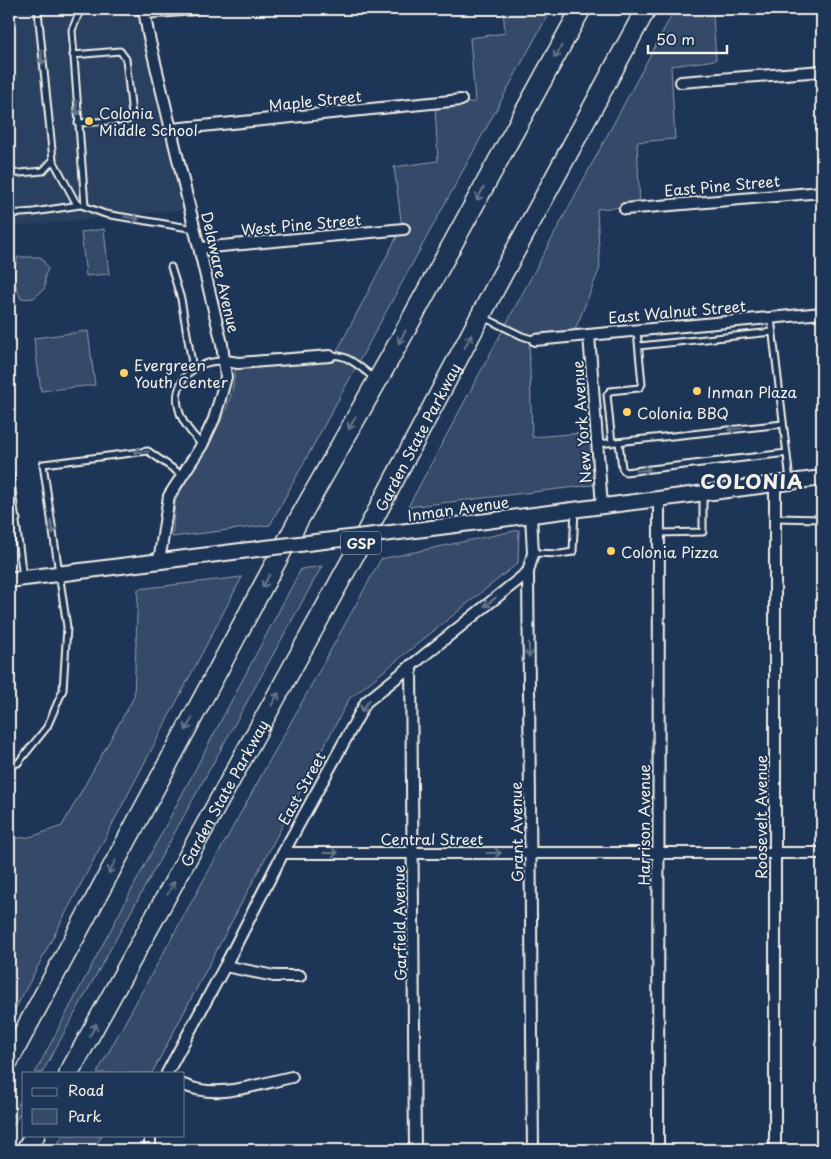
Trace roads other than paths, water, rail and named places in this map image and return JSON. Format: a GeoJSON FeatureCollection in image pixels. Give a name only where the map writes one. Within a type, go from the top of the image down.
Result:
{"type":"FeatureCollection","features":[{"type":"Feature","properties":{"kind":"highway"},"geometry":{"type":"LineString","coordinates":[[9,1060],[376,380],[430,286],[581,9]]}},
{"type":"Feature","properties":{"kind":"highway","name":"Garden State Parkway"},"geometry":{"type":"LineString","coordinates":[[70,1072],[367,532],[480,316],[646,9]]}},
{"type":"Feature","properties":{"kind":"highway"},"geometry":{"type":"LineString","coordinates":[[26,1150],[34,1136]]}},
{"type":"Feature","properties":{"kind":"main road","name":"Inman Avenue"},"geometry":{"type":"LineString","coordinates":[[9,580],[822,478]]}},
{"type":"Feature","properties":{"kind":"street"},"geometry":{"type":"LineString","coordinates":[[144,11],[195,9]]}},
{"type":"Feature","properties":{"kind":"street","name":"Delaware Avenue"},"geometry":{"type":"LineString","coordinates":[[144,11],[226,361],[226,377],[214,419],[202,444],[169,496],[159,562]]}},
{"type":"Feature","properties":{"kind":"street"},"geometry":{"type":"LineString","coordinates":[[681,82],[822,71]]}},
{"type":"Feature","properties":{"kind":"street","name":"Maple Street"},"geometry":{"type":"LineString","coordinates":[[172,129],[461,100]]}},
{"type":"Feature","properties":{"kind":"street","name":"East Pine Street"},"geometry":{"type":"LineString","coordinates":[[625,209],[822,192]]}},
{"type":"Feature","properties":{"kind":"street","name":"West Pine Street"},"geometry":{"type":"LineString","coordinates":[[200,248],[404,229]]}},
{"type":"Feature","properties":{"kind":"street","name":"East Walnut Street"},"geometry":{"type":"LineString","coordinates":[[535,340],[822,313]]}},
{"type":"Feature","properties":{"kind":"street","name":"New York Avenue"},"geometry":{"type":"LineString","coordinates":[[589,335],[602,506]]}},
{"type":"Feature","properties":{"kind":"street"},"geometry":{"type":"LineString","coordinates":[[226,361],[238,363],[330,356]]}},
{"type":"Feature","properties":{"kind":"street","name":"Roosevelt Avenue"},"geometry":{"type":"LineString","coordinates":[[775,484],[775,1150]]}},
{"type":"Feature","properties":{"kind":"street","name":"Harrison Avenue"},"geometry":{"type":"LineString","coordinates":[[658,1150],[659,499]]}},
{"type":"Feature","properties":{"kind":"street","name":"Grant Avenue"},"geometry":{"type":"LineString","coordinates":[[531,514],[533,553],[528,572],[533,1150]]}},
{"type":"Feature","properties":{"kind":"street","name":"East Street"},"geometry":{"type":"LineString","coordinates":[[167,1072],[225,966],[282,853],[366,702],[528,572]]}},
{"type":"Feature","properties":{"kind":"street","name":"Garfield Avenue"},"geometry":{"type":"LineString","coordinates":[[411,665],[415,1150]]}},
{"type":"Feature","properties":{"kind":"street","name":"Central Street"},"geometry":{"type":"LineString","coordinates":[[282,853],[822,853]]}},
{"type":"Feature","properties":{"kind":"street"},"geometry":{"type":"LineString","coordinates":[[225,966],[274,976],[300,976]]}},
{"type":"Feature","properties":{"kind":"street"},"geometry":{"type":"LineString","coordinates":[[185,1085],[193,1089],[233,1090],[292,1077]]}},
{"type":"Feature","properties":{"kind":"street"},"geometry":{"type":"LineString","coordinates":[[150,1136],[150,1150]]}},
{"type":"Feature","properties":{"kind":"lane"},"geometry":{"type":"LineString","coordinates":[[40,9],[38,11],[53,160],[76,203],[105,214],[195,229]]}},
{"type":"Feature","properties":{"kind":"lane"},"geometry":{"type":"LineString","coordinates":[[81,9],[72,30],[82,206]]}},
{"type":"Feature","properties":{"kind":"lane"},"geometry":{"type":"LineString","coordinates":[[131,9],[144,11]]}},
{"type":"Feature","properties":{"kind":"lane"},"geometry":{"type":"LineString","coordinates":[[73,55],[120,51],[124,54],[132,115],[128,120],[78,124]]}},
{"type":"Feature","properties":{"kind":"lane"},"geometry":{"type":"LineString","coordinates":[[9,174],[43,171],[53,160]]}},
{"type":"Feature","properties":{"kind":"lane"},"geometry":{"type":"LineString","coordinates":[[9,214],[82,206]]}},
{"type":"Feature","properties":{"kind":"lane"},"geometry":{"type":"LineString","coordinates":[[171,267],[180,300],[192,369]]}},
{"type":"Feature","properties":{"kind":"lane"},"geometry":{"type":"LineString","coordinates":[[480,316],[522,336],[535,340]]}},
{"type":"Feature","properties":{"kind":"lane"},"geometry":{"type":"LineString","coordinates":[[771,318],[790,482]]}},
{"type":"Feature","properties":{"kind":"lane"},"geometry":{"type":"LineString","coordinates":[[660,328],[662,344]]}},
{"type":"Feature","properties":{"kind":"lane"},"geometry":{"type":"LineString","coordinates":[[612,443],[607,394],[610,391],[639,388],[642,384],[637,330]]}},
{"type":"Feature","properties":{"kind":"lane"},"geometry":{"type":"LineString","coordinates":[[639,346],[772,332]]}},
{"type":"Feature","properties":{"kind":"lane"},"geometry":{"type":"LineString","coordinates":[[330,356],[338,354],[350,359],[376,380]]}},
{"type":"Feature","properties":{"kind":"lane"},"geometry":{"type":"LineString","coordinates":[[202,444],[182,418],[178,405],[181,384],[192,369],[214,361],[226,361]]}},
{"type":"Feature","properties":{"kind":"lane"},"geometry":{"type":"LineString","coordinates":[[597,444],[783,424]]}},
{"type":"Feature","properties":{"kind":"lane"},"geometry":{"type":"LineString","coordinates":[[619,442],[622,468],[625,472],[787,453]]}},
{"type":"Feature","properties":{"kind":"lane"},"geometry":{"type":"LineString","coordinates":[[9,766],[18,763],[47,727],[63,690],[67,627],[43,464],[148,451],[182,474]]}},
{"type":"Feature","properties":{"kind":"lane"},"geometry":{"type":"LineString","coordinates":[[9,466],[23,578]]}},
{"type":"Feature","properties":{"kind":"lane"},"geometry":{"type":"LineString","coordinates":[[659,533],[703,532],[703,493]]}},
{"type":"Feature","properties":{"kind":"lane"},"geometry":{"type":"LineString","coordinates":[[533,553],[560,554],[573,552],[575,510]]}},
{"type":"Feature","properties":{"kind":"lane"},"geometry":{"type":"LineString","coordinates":[[775,518],[822,519]]}},
{"type":"Feature","properties":{"kind":"lane"},"geometry":{"type":"LineString","coordinates":[[9,520],[17,519]]}},
{"type":"Feature","properties":{"kind":"place","name":"Colonia Middle School"},"geometry":{"type":"Point","coordinates":[89,121]}},
{"type":"Feature","properties":{"kind":"place","name":"Evergreen Youth Center"},"geometry":{"type":"Point","coordinates":[124,373]}},
{"type":"Feature","properties":{"kind":"place","name":"Inman Plaza"},"geometry":{"type":"Point","coordinates":[697,391]}},
{"type":"Feature","properties":{"kind":"place","name":"Colonia BBQ"},"geometry":{"type":"Point","coordinates":[627,412]}},
{"type":"Feature","properties":{"kind":"place","name":"Colonia Pizza"},"geometry":{"type":"Point","coordinates":[611,551]}},
{"type":"Feature","properties":{"kind":"district","name":"COLONIA"},"geometry":{"type":"Point","coordinates":[752,481]}}]}
